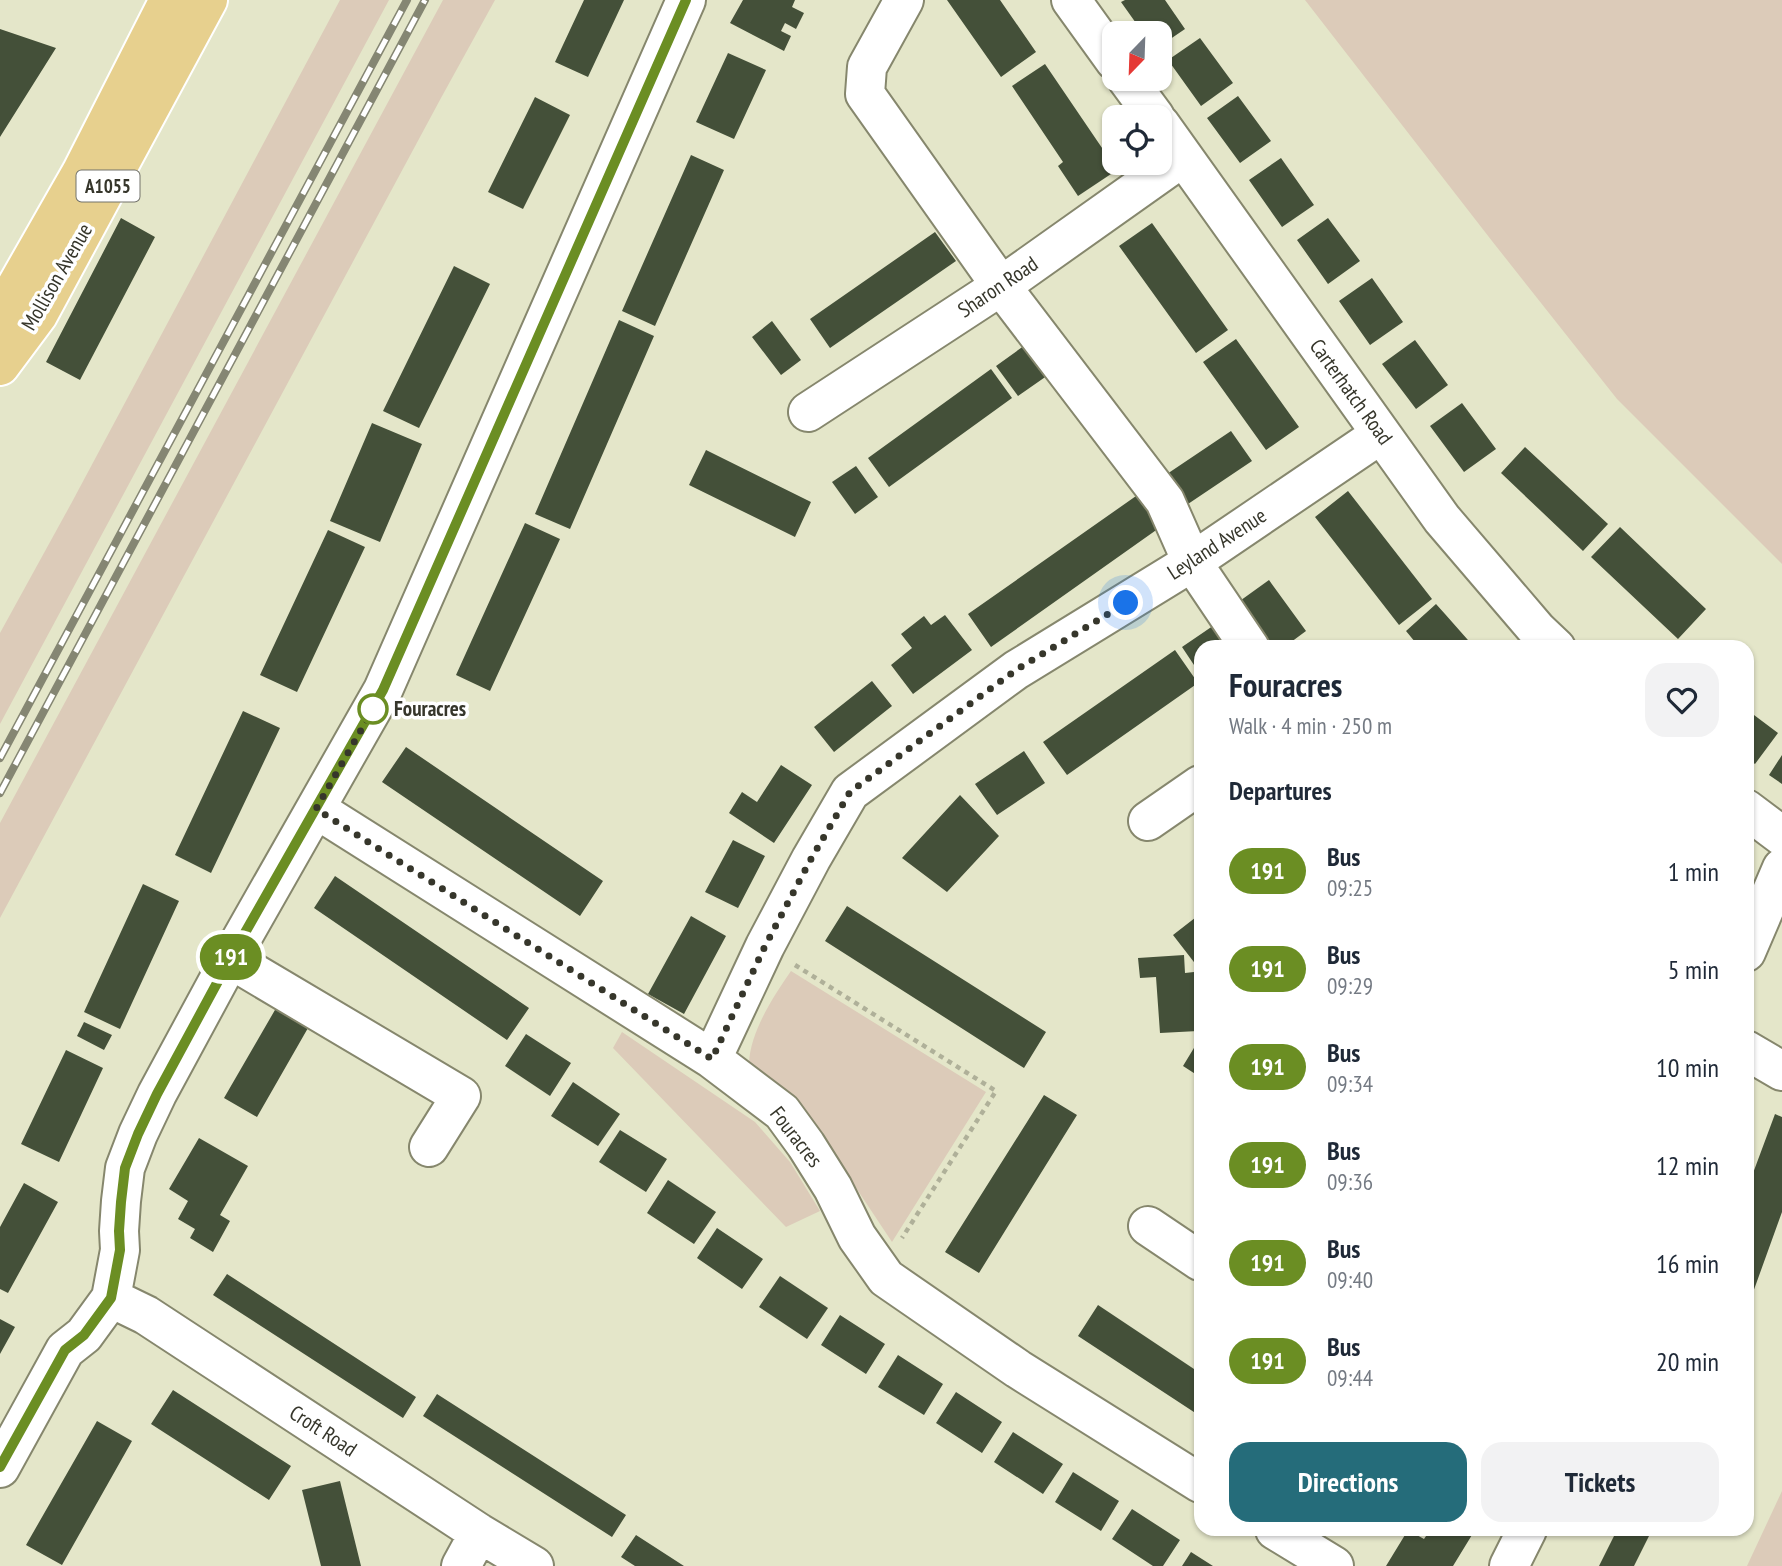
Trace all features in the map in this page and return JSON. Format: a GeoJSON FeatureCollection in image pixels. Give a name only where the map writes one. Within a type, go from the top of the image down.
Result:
{"type":"FeatureCollection","features":[{"type":"Feature","properties":{"kind":"main road","name":"Mollison Avenue"},"geometry":{"type":"LineString","coordinates":[[0,323],[9,299],[80,173],[169,0]]}},
{"type":"Feature","properties":{"kind":"main road","name":"Mollison Avenue"},"geometry":{"type":"LineString","coordinates":[[0,366],[38,315],[208,0]]}},
{"type":"Feature","properties":{"kind":"street"},"geometry":{"type":"LineString","coordinates":[[0,1468],[65,1350],[84,1335],[111,1298],[120,1250],[119,1231],[125,1168],[138,1134],[230,959],[383,690],[686,0]]}},
{"type":"Feature","properties":{"kind":"street"},"geometry":{"type":"LineString","coordinates":[[904,0],[867,67],[865,94],[1001,286],[1165,500],[1192,562],[1245,640]]}},
{"type":"Feature","properties":{"kind":"street"},"geometry":{"type":"LineString","coordinates":[[1071,0],[1102,43]]}},
{"type":"Feature","properties":{"kind":"street","name":"Carterhatch Road"},"geometry":{"type":"LineString","coordinates":[[1172,141],[1442,519],[1548,640]]}},
{"type":"Feature","properties":{"kind":"street","name":"Sharon Road"},"geometry":{"type":"LineString","coordinates":[[808,412],[1001,286],[1183,157]]}},
{"type":"Feature","properties":{"kind":"street","name":"Leyland Avenue"},"geometry":{"type":"LineString","coordinates":[[712,1059],[765,946],[850,792],[1016,670],[1192,562],[1381,434]]}},
{"type":"Feature","properties":{"kind":"street"},"geometry":{"type":"LineString","coordinates":[[1148,821],[1194,789]]}},
{"type":"Feature","properties":{"kind":"street","name":"Fouracres"},"geometry":{"type":"LineString","coordinates":[[316,809],[712,1059],[782,1112],[833,1188],[856,1237],[887,1278],[1018,1369],[1194,1479]]}},
{"type":"Feature","properties":{"kind":"street"},"geometry":{"type":"LineString","coordinates":[[1754,815],[1782,836]]}},
{"type":"Feature","properties":{"kind":"street"},"geometry":{"type":"LineString","coordinates":[[1754,933],[1782,868]]}},
{"type":"Feature","properties":{"kind":"street"},"geometry":{"type":"LineString","coordinates":[[230,959],[461,1096],[429,1147]]}},
{"type":"Feature","properties":{"kind":"street"},"geometry":{"type":"LineString","coordinates":[[1754,1055],[1782,1071]]}},
{"type":"Feature","properties":{"kind":"street"},"geometry":{"type":"LineString","coordinates":[[1148,1226],[1194,1257]]}},
{"type":"Feature","properties":{"kind":"street","name":"Croft Road"},"geometry":{"type":"LineString","coordinates":[[111,1298],[146,1315],[479,1533],[534,1566]]}},
{"type":"Feature","properties":{"kind":"street"},"geometry":{"type":"LineString","coordinates":[[461,1566],[479,1533]]}},
{"type":"Feature","properties":{"kind":"street"},"geometry":{"type":"LineString","coordinates":[[1285,1536],[1334,1566]]}},
{"type":"Feature","properties":{"kind":"street"},"geometry":{"type":"LineString","coordinates":[[1509,1566],[1524,1536]]}},
{"type":"Feature","properties":{"kind":"path"},"geometry":{"type":"LineString","coordinates":[[765,946],[996,1091],[882,1271]]}},
{"type":"Feature","properties":{"kind":"shaded area"},"geometry":{"type":"Polygon","coordinates":[[[340,0],[389,0],[0,724],[0,633],[340,0]]]}},
{"type":"Feature","properties":{"kind":"shaded area"},"geometry":{"type":"Polygon","coordinates":[[[443,0],[495,0],[0,918],[0,823],[443,0]]]}},
{"type":"Feature","properties":{"kind":"shaded area"},"geometry":{"type":"Polygon","coordinates":[[[1305,0],[1782,0],[1782,564],[1617,399],[1305,0]]]}},
{"type":"Feature","properties":{"kind":"shaded area"},"geometry":{"type":"Polygon","coordinates":[[[791,971],[986,1092],[892,1242],[819,1132],[749,1064],[758,1027],[791,971]]]}},
{"type":"Feature","properties":{"kind":"shaded area"},"geometry":{"type":"Polygon","coordinates":[[[622,1032],[755,1122],[790,1162],[820,1211],[786,1227],[613,1048],[622,1032]]]}},
{"type":"Feature","properties":{"kind":"shaded area"},"geometry":{"type":"Polygon","coordinates":[[[1782,1491],[1782,1566],[1747,1566],[1782,1491]]]}},
{"type":"Feature","properties":{"kind":"building"},"geometry":{"type":"Polygon","coordinates":[[[584,0],[624,0],[588,77],[555,62],[584,0]]]}},
{"type":"Feature","properties":{"kind":"building"},"geometry":{"type":"Polygon","coordinates":[[[743,0],[795,0],[792,7],[804,13],[796,29],[785,23],[781,31],[791,36],[784,51],[730,23],[743,0]]]}},
{"type":"Feature","properties":{"kind":"building"},"geometry":{"type":"Polygon","coordinates":[[[947,0],[1000,0],[1036,52],[1001,77],[947,0]]]}},
{"type":"Feature","properties":{"kind":"building"},"geometry":{"type":"Polygon","coordinates":[[[1165,0],[1185,29],[1172,38],[1172,21],[1134,21],[1121,2],[1165,0]]]}},
{"type":"Feature","properties":{"kind":"building"},"geometry":{"type":"Polygon","coordinates":[[[0,29],[56,48],[0,137],[0,29]]]}},
{"type":"Feature","properties":{"kind":"building"},"geometry":{"type":"Polygon","coordinates":[[[1200,38],[1233,83],[1201,106],[1172,66],[1172,57],[1200,38]]]}},
{"type":"Feature","properties":{"kind":"building"},"geometry":{"type":"Polygon","coordinates":[[[728,53],[766,70],[734,139],[696,122],[728,53]]]}},
{"type":"Feature","properties":{"kind":"building"},"geometry":{"type":"Polygon","coordinates":[[[1045,64],[1102,148],[1102,175],[1110,175],[1078,196],[1058,166],[1063,162],[1012,86],[1045,64]]]}},
{"type":"Feature","properties":{"kind":"building"},"geometry":{"type":"Polygon","coordinates":[[[1238,96],[1271,141],[1240,163],[1207,118],[1238,96]]]}},
{"type":"Feature","properties":{"kind":"building"},"geometry":{"type":"Polygon","coordinates":[[[535,97],[570,115],[523,209],[488,192],[535,97]]]}},
{"type":"Feature","properties":{"kind":"building"},"geometry":{"type":"Polygon","coordinates":[[[691,155],[724,170],[655,326],[622,311],[691,155]]]}},
{"type":"Feature","properties":{"kind":"building"},"geometry":{"type":"Polygon","coordinates":[[[1281,158],[1314,205],[1282,227],[1249,180],[1281,158]]]}},
{"type":"Feature","properties":{"kind":"building"},"geometry":{"type":"Polygon","coordinates":[[[121,218],[155,237],[80,380],[46,362],[121,218]]]}},
{"type":"Feature","properties":{"kind":"building"},"geometry":{"type":"Polygon","coordinates":[[[1328,218],[1360,261],[1328,284],[1297,240],[1328,218]]]}},
{"type":"Feature","properties":{"kind":"building"},"geometry":{"type":"Polygon","coordinates":[[[1152,223],[1228,330],[1196,353],[1119,246],[1152,223]]]}},
{"type":"Feature","properties":{"kind":"building"},"geometry":{"type":"Polygon","coordinates":[[[935,232],[956,261],[830,348],[810,319],[935,232]]]}},
{"type":"Feature","properties":{"kind":"building"},"geometry":{"type":"Polygon","coordinates":[[[454,266],[490,284],[419,428],[383,411],[454,266]]]}},
{"type":"Feature","properties":{"kind":"building"},"geometry":{"type":"Polygon","coordinates":[[[1372,278],[1403,322],[1370,345],[1339,301],[1372,278]]]}},
{"type":"Feature","properties":{"kind":"building"},"geometry":{"type":"Polygon","coordinates":[[[619,320],[654,336],[570,529],[535,514],[619,320]]]}},
{"type":"Feature","properties":{"kind":"building"},"geometry":{"type":"Polygon","coordinates":[[[772,321],[801,360],[781,375],[752,337],[772,321]]]}},
{"type":"Feature","properties":{"kind":"building"},"geometry":{"type":"Polygon","coordinates":[[[1039,335],[1061,366],[1018,396],[996,366],[1039,335]]]}},
{"type":"Feature","properties":{"kind":"building"},"geometry":{"type":"Polygon","coordinates":[[[1236,339],[1299,427],[1266,450],[1203,362],[1236,339]]]}},
{"type":"Feature","properties":{"kind":"building"},"geometry":{"type":"Polygon","coordinates":[[[1415,340],[1448,385],[1416,409],[1382,364],[1415,340]]]}},
{"type":"Feature","properties":{"kind":"building"},"geometry":{"type":"Polygon","coordinates":[[[991,369],[1012,398],[889,487],[868,458],[991,369]]]}},
{"type":"Feature","properties":{"kind":"building"},"geometry":{"type":"Polygon","coordinates":[[[1462,403],[1496,449],[1464,472],[1430,426],[1462,403]]]}},
{"type":"Feature","properties":{"kind":"building"},"geometry":{"type":"Polygon","coordinates":[[[372,423],[422,444],[380,542],[330,521],[372,423]]]}},
{"type":"Feature","properties":{"kind":"building"},"geometry":{"type":"Polygon","coordinates":[[[1231,431],[1252,461],[1188,504],[1167,474],[1231,431]]]}},
{"type":"Feature","properties":{"kind":"building"},"geometry":{"type":"Polygon","coordinates":[[[1525,447],[1608,524],[1583,551],[1501,473],[1525,447]]]}},
{"type":"Feature","properties":{"kind":"building"},"geometry":{"type":"Polygon","coordinates":[[[706,450],[811,502],[795,537],[689,485],[706,450]]]}},
{"type":"Feature","properties":{"kind":"building"},"geometry":{"type":"Polygon","coordinates":[[[856,466],[878,497],[855,514],[832,482],[856,466]]]}},
{"type":"Feature","properties":{"kind":"building"},"geometry":{"type":"Polygon","coordinates":[[[1146,489],[1169,521],[991,647],[968,614],[1146,489]]]}},
{"type":"Feature","properties":{"kind":"building"},"geometry":{"type":"Polygon","coordinates":[[[1348,491],[1432,599],[1399,625],[1315,517],[1348,491]]]}},
{"type":"Feature","properties":{"kind":"building"},"geometry":{"type":"Polygon","coordinates":[[[525,523],[560,539],[490,691],[456,675],[525,523]]]}},
{"type":"Feature","properties":{"kind":"building"},"geometry":{"type":"Polygon","coordinates":[[[1620,527],[1706,609],[1678,639],[1591,557],[1620,527]]]}},
{"type":"Feature","properties":{"kind":"building"},"geometry":{"type":"Polygon","coordinates":[[[328,530],[365,547],[297,692],[260,675],[328,530]]]}},
{"type":"Feature","properties":{"kind":"building"},"geometry":{"type":"Polygon","coordinates":[[[1269,580],[1306,631],[1294,640],[1263,640],[1237,603],[1269,580]]]}},
{"type":"Feature","properties":{"kind":"building"},"geometry":{"type":"Polygon","coordinates":[[[1436,604],[1468,640],[1413,640],[1406,631],[1436,604]]]}},
{"type":"Feature","properties":{"kind":"building"},"geometry":{"type":"Polygon","coordinates":[[[945,615],[972,650],[913,694],[891,665],[912,648],[901,634],[924,616],[931,625],[945,615]]]}},
{"type":"Feature","properties":{"kind":"building"},"geometry":{"type":"Polygon","coordinates":[[[1226,617],[1242,640],[1194,640],[1194,665],[1182,647],[1226,617]]]}},
{"type":"Feature","properties":{"kind":"building"},"geometry":{"type":"Polygon","coordinates":[[[1175,650],[1194,677],[1194,686],[1067,775],[1043,742],[1175,650]]]}},
{"type":"Feature","properties":{"kind":"building"},"geometry":{"type":"Polygon","coordinates":[[[872,681],[892,706],[834,752],[814,727],[872,681]]]}},
{"type":"Feature","properties":{"kind":"building"},"geometry":{"type":"Polygon","coordinates":[[[243,711],[280,728],[211,873],[175,855],[243,711]]]}},
{"type":"Feature","properties":{"kind":"building"},"geometry":{"type":"Polygon","coordinates":[[[1754,715],[1778,733],[1754,763],[1754,715]]]}},
{"type":"Feature","properties":{"kind":"building"},"geometry":{"type":"Polygon","coordinates":[[[406,747],[603,881],[580,916],[382,782],[406,747]]]}},
{"type":"Feature","properties":{"kind":"building"},"geometry":{"type":"Polygon","coordinates":[[[1024,751],[1045,783],[997,815],[975,784],[1024,751]]]}},
{"type":"Feature","properties":{"kind":"building"},"geometry":{"type":"Polygon","coordinates":[[[1782,755],[1782,784],[1769,775],[1782,755]]]}},
{"type":"Feature","properties":{"kind":"building"},"geometry":{"type":"Polygon","coordinates":[[[781,765],[812,785],[774,843],[729,813],[742,792],[757,802],[781,765]]]}},
{"type":"Feature","properties":{"kind":"building"},"geometry":{"type":"Polygon","coordinates":[[[960,795],[999,836],[947,892],[902,858],[960,795]]]}},
{"type":"Feature","properties":{"kind":"building"},"geometry":{"type":"Polygon","coordinates":[[[733,840],[765,856],[738,908],[705,892],[733,840]]]}},
{"type":"Feature","properties":{"kind":"building"},"geometry":{"type":"Polygon","coordinates":[[[335,876],[529,1008],[507,1040],[314,908],[335,876]]]}},
{"type":"Feature","properties":{"kind":"building"},"geometry":{"type":"Polygon","coordinates":[[[143,884],[179,901],[120,1029],[84,1012],[143,884]]]}},
{"type":"Feature","properties":{"kind":"building"},"geometry":{"type":"Polygon","coordinates":[[[847,906],[1046,1032],[1024,1068],[825,941],[847,906]]]}},
{"type":"Feature","properties":{"kind":"building"},"geometry":{"type":"Polygon","coordinates":[[[691,916],[726,936],[684,1014],[648,994],[691,916]]]}},
{"type":"Feature","properties":{"kind":"building"},"geometry":{"type":"Polygon","coordinates":[[[1194,919],[1194,962],[1173,935],[1194,919]]]}},
{"type":"Feature","properties":{"kind":"building"},"geometry":{"type":"Polygon","coordinates":[[[1184,955],[1185,973],[1194,972],[1194,1031],[1160,1033],[1156,977],[1140,978],[1138,958],[1184,955]]]}},
{"type":"Feature","properties":{"kind":"building"},"geometry":{"type":"Polygon","coordinates":[[[279,1003],[312,1021],[257,1117],[224,1098],[279,1003]]]}},
{"type":"Feature","properties":{"kind":"building"},"geometry":{"type":"Polygon","coordinates":[[[84,1022],[112,1035],[104,1050],[77,1036],[84,1022]]]}},
{"type":"Feature","properties":{"kind":"building"},"geometry":{"type":"Polygon","coordinates":[[[526,1034],[571,1063],[550,1096],[505,1066],[526,1034]]]}},
{"type":"Feature","properties":{"kind":"building"},"geometry":{"type":"Polygon","coordinates":[[[1194,1048],[1194,1073],[1183,1066],[1194,1048]]]}},
{"type":"Feature","properties":{"kind":"building"},"geometry":{"type":"Polygon","coordinates":[[[66,1050],[103,1068],[59,1162],[21,1144],[66,1050]]]}},
{"type":"Feature","properties":{"kind":"building"},"geometry":{"type":"Polygon","coordinates":[[[573,1082],[620,1114],[598,1146],[551,1116],[573,1082]]]}},
{"type":"Feature","properties":{"kind":"building"},"geometry":{"type":"Polygon","coordinates":[[[1044,1095],[1077,1115],[979,1273],[945,1252],[1044,1095]]]}},
{"type":"Feature","properties":{"kind":"building"},"geometry":{"type":"Polygon","coordinates":[[[1775,1114],[1782,1117],[1782,1212],[1754,1290],[1754,1170],[1775,1114]]]}},
{"type":"Feature","properties":{"kind":"building"},"geometry":{"type":"Polygon","coordinates":[[[620,1130],[667,1159],[646,1192],[599,1162],[620,1130]]]}},
{"type":"Feature","properties":{"kind":"building"},"geometry":{"type":"Polygon","coordinates":[[[199,1138],[248,1166],[220,1215],[230,1221],[213,1252],[190,1238],[195,1229],[178,1219],[188,1201],[169,1189],[199,1138]]]}},
{"type":"Feature","properties":{"kind":"building"},"geometry":{"type":"Polygon","coordinates":[[[668,1180],[716,1212],[694,1244],[647,1213],[668,1180]]]}},
{"type":"Feature","properties":{"kind":"building"},"geometry":{"type":"Polygon","coordinates":[[[24,1183],[58,1202],[8,1293],[0,1289],[0,1227],[24,1183]]]}},
{"type":"Feature","properties":{"kind":"building"},"geometry":{"type":"Polygon","coordinates":[[[717,1228],[763,1259],[742,1289],[697,1258],[717,1228]]]}},
{"type":"Feature","properties":{"kind":"building"},"geometry":{"type":"Polygon","coordinates":[[[227,1274],[416,1397],[403,1418],[213,1295],[227,1274]]]}},
{"type":"Feature","properties":{"kind":"building"},"geometry":{"type":"Polygon","coordinates":[[[780,1276],[828,1308],[807,1339],[759,1307],[780,1276]]]}},
{"type":"Feature","properties":{"kind":"building"},"geometry":{"type":"Polygon","coordinates":[[[1098,1305],[1194,1369],[1194,1412],[1078,1336],[1098,1305]]]}},
{"type":"Feature","properties":{"kind":"building"},"geometry":{"type":"Polygon","coordinates":[[[840,1315],[885,1344],[866,1374],[821,1345],[840,1315]]]}},
{"type":"Feature","properties":{"kind":"building"},"geometry":{"type":"Polygon","coordinates":[[[0,1319],[15,1327],[0,1354],[0,1319]]]}},
{"type":"Feature","properties":{"kind":"building"},"geometry":{"type":"Polygon","coordinates":[[[898,1355],[943,1384],[924,1415],[878,1387],[898,1355]]]}},
{"type":"Feature","properties":{"kind":"building"},"geometry":{"type":"Polygon","coordinates":[[[173,1390],[291,1466],[269,1500],[151,1424],[173,1390]]]}},
{"type":"Feature","properties":{"kind":"building"},"geometry":{"type":"Polygon","coordinates":[[[956,1392],[1002,1422],[982,1453],[936,1423],[956,1392]]]}},
{"type":"Feature","properties":{"kind":"building"},"geometry":{"type":"Polygon","coordinates":[[[437,1394],[626,1515],[612,1537],[423,1416],[437,1394]]]}},
{"type":"Feature","properties":{"kind":"building"},"geometry":{"type":"Polygon","coordinates":[[[97,1421],[132,1441],[62,1565],[26,1545],[97,1421]]]}},
{"type":"Feature","properties":{"kind":"building"},"geometry":{"type":"Polygon","coordinates":[[[1013,1432],[1063,1464],[1043,1494],[994,1462],[1013,1432]]]}},
{"type":"Feature","properties":{"kind":"building"},"geometry":{"type":"Polygon","coordinates":[[[1073,1472],[1119,1501],[1101,1531],[1055,1502],[1073,1472]]]}},
{"type":"Feature","properties":{"kind":"building"},"geometry":{"type":"Polygon","coordinates":[[[340,1481],[361,1566],[321,1566],[302,1490],[340,1481]]]}},
{"type":"Feature","properties":{"kind":"building"},"geometry":{"type":"Polygon","coordinates":[[[1132,1509],[1180,1540],[1163,1566],[1153,1566],[1112,1539],[1132,1509]]]}},
{"type":"Feature","properties":{"kind":"building"},"geometry":{"type":"Polygon","coordinates":[[[636,1535],[684,1566],[635,1566],[621,1557],[636,1535]]]}},
{"type":"Feature","properties":{"kind":"building"},"geometry":{"type":"Polygon","coordinates":[[[1404,1536],[1419,1536],[1424,1539],[1426,1536],[1471,1536],[1453,1566],[1386,1566],[1404,1536]]]}},
{"type":"Feature","properties":{"kind":"building"},"geometry":{"type":"Polygon","coordinates":[[[1614,1536],[1649,1536],[1634,1566],[1599,1566],[1614,1536]]]}},
{"type":"Feature","properties":{"kind":"building"},"geometry":{"type":"Polygon","coordinates":[[[1191,1552],[1213,1566],[1182,1566],[1191,1552]]]}},
{"type":"Feature","properties":{"kind":"railway"},"geometry":{"type":"LineString","coordinates":[[0,758],[407,0]]}},
{"type":"Feature","properties":{"kind":"railway"},"geometry":{"type":"LineString","coordinates":[[0,793],[425,0]]}},
{"type":"Feature","properties":{"kind":"bus line","name":"191"},"geometry":{"type":"LineString","coordinates":[[0,1467],[65,1350],[84,1335],[111,1298],[120,1250],[119,1231],[125,1168],[138,1134],[230,959],[383,690],[686,0]]}},
{"type":"Feature","properties":{"kind":"place","name":"Fouracres"},"geometry":{"type":"Point","coordinates":[373,709]}},
{"type":"Feature","properties":{"kind":"route"},"geometry":{"type":"LineString","coordinates":[[373,709],[316,809],[712,1059],[765,946],[850,792],[1016,670],[1126,603]]}}]}
